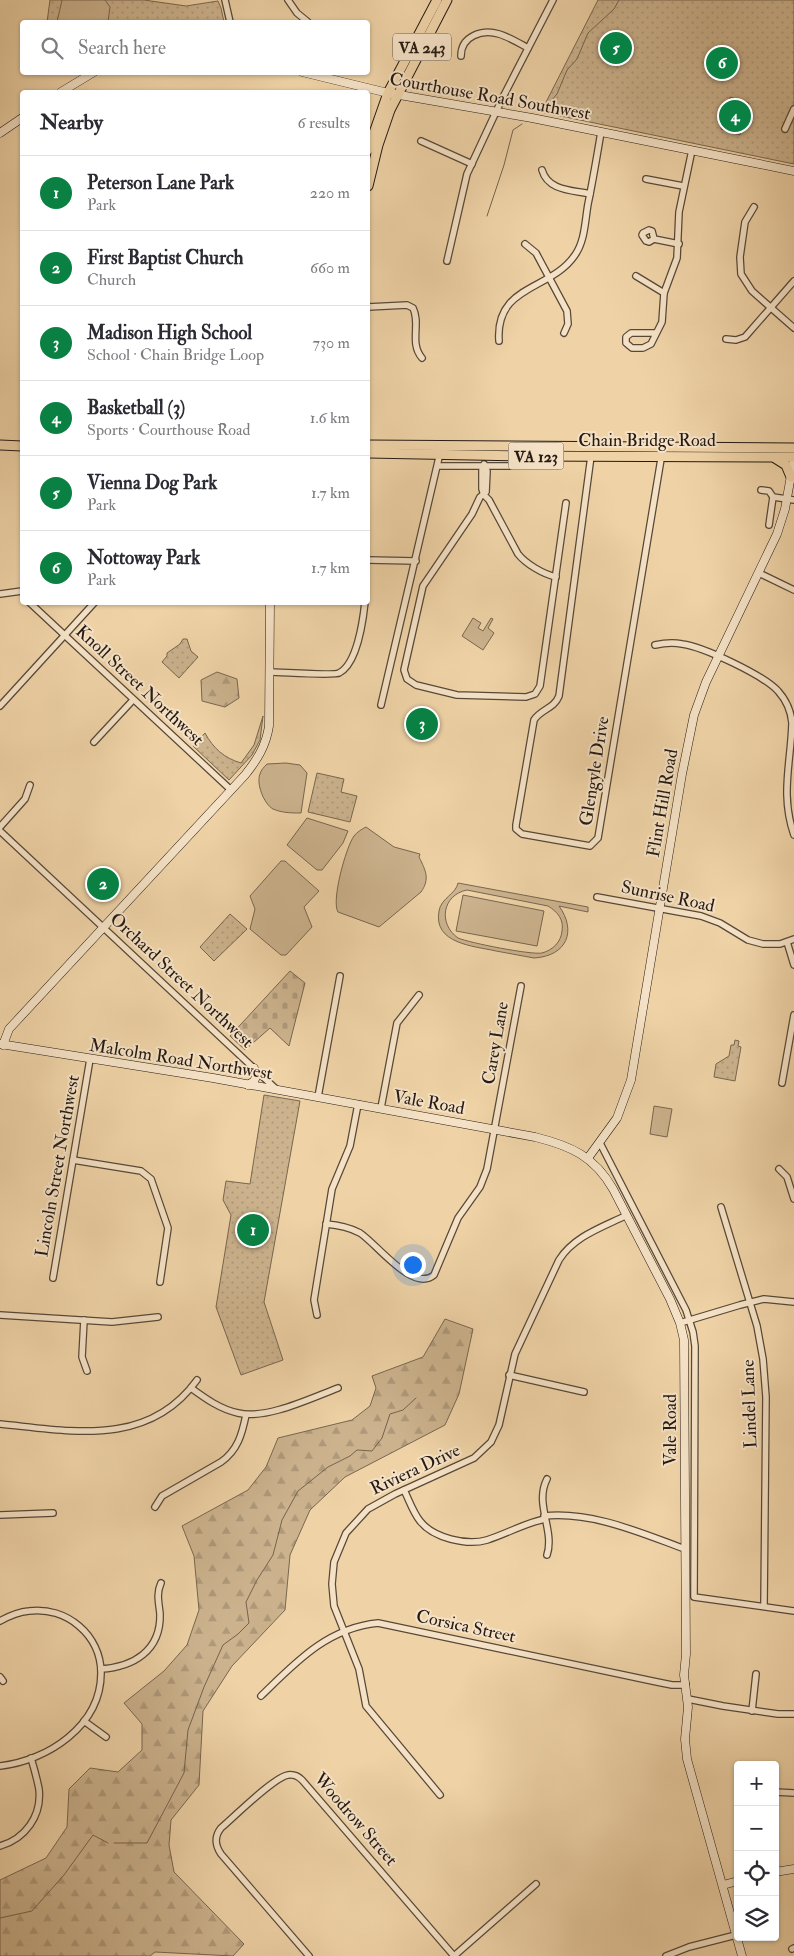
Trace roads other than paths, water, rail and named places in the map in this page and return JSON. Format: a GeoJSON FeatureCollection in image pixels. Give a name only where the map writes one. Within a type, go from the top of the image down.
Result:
{"type":"FeatureCollection","features":[{"type":"Feature","properties":{"kind":"main road","name":"VA 243"},"geometry":{"type":"LineString","coordinates":[[370,146],[437,0]]}},
{"type":"Feature","properties":{"kind":"main road","name":"VA 243"},"geometry":{"type":"LineString","coordinates":[[370,179],[393,94],[447,0]]}},
{"type":"Feature","properties":{"kind":"main road","name":"VA 123"},"geometry":{"type":"LineString","coordinates":[[370,444],[441,451]]}},
{"type":"Feature","properties":{"kind":"main road"},"geometry":{"type":"LineString","coordinates":[[0,445],[20,446]]}},
{"type":"Feature","properties":{"kind":"main road","name":"Chain Bridge Road"},"geometry":{"type":"LineString","coordinates":[[441,451],[663,447],[794,448]]}},
{"type":"Feature","properties":{"kind":"main road","name":"VA 123"},"geometry":{"type":"LineString","coordinates":[[370,453],[441,451]]}},
{"type":"Feature","properties":{"kind":"main road","name":"Chain Bridge Road"},"geometry":{"type":"LineString","coordinates":[[441,451],[484,456],[794,458]]}},
{"type":"Feature","properties":{"kind":"main road"},"geometry":{"type":"LineString","coordinates":[[772,457],[786,465],[791,477]]}},
{"type":"Feature","properties":{"kind":"street"},"geometry":{"type":"LineString","coordinates":[[224,0],[229,20]]}},
{"type":"Feature","properties":{"kind":"street"},"geometry":{"type":"LineString","coordinates":[[288,0],[296,13],[305,20]]}},
{"type":"Feature","properties":{"kind":"street"},"geometry":{"type":"LineString","coordinates":[[447,260],[465,182],[472,164],[495,112],[553,0]]}},
{"type":"Feature","properties":{"kind":"street"},"geometry":{"type":"LineString","coordinates":[[461,56],[462,48],[467,40],[485,33],[503,35],[528,48]]}},
{"type":"Feature","properties":{"kind":"street"},"geometry":{"type":"LineString","coordinates":[[64,90],[89,75]]}},
{"type":"Feature","properties":{"kind":"street","name":"Courthouse Road Southwest"},"geometry":{"type":"LineString","coordinates":[[314,75],[393,94],[601,132],[794,171]]}},
{"type":"Feature","properties":{"kind":"street"},"geometry":{"type":"LineString","coordinates":[[785,129],[794,109]]}},
{"type":"Feature","properties":{"kind":"street"},"geometry":{"type":"LineString","coordinates":[[0,133],[20,120]]}},
{"type":"Feature","properties":{"kind":"street"},"geometry":{"type":"LineString","coordinates":[[500,342],[500,323],[511,302],[522,291],[565,266],[580,247],[601,132]]}},
{"type":"Feature","properties":{"kind":"street"},"geometry":{"type":"LineString","coordinates":[[421,141],[472,164]]}},
{"type":"Feature","properties":{"kind":"street"},"geometry":{"type":"LineString","coordinates":[[655,333],[631,332],[626,337],[626,343],[632,348],[643,348],[652,344],[655,333],[664,317],[664,293],[674,269],[679,244],[678,218],[683,186],[692,150]]}},
{"type":"Feature","properties":{"kind":"street"},"geometry":{"type":"LineString","coordinates":[[542,170],[546,179],[554,186],[590,194]]}},
{"type":"Feature","properties":{"kind":"street"},"geometry":{"type":"LineString","coordinates":[[646,179],[683,186]]}},
{"type":"Feature","properties":{"kind":"street"},"geometry":{"type":"LineString","coordinates":[[754,208],[745,222],[740,266],[747,286],[794,328]]}},
{"type":"Feature","properties":{"kind":"street"},"geometry":{"type":"LineString","coordinates":[[654,239],[679,244]]}},
{"type":"Feature","properties":{"kind":"street"},"geometry":{"type":"LineString","coordinates":[[525,244],[536,253],[568,314],[568,324],[564,333]]}},
{"type":"Feature","properties":{"kind":"street"},"geometry":{"type":"LineString","coordinates":[[636,276],[664,293]]}},
{"type":"Feature","properties":{"kind":"street"},"geometry":{"type":"LineString","coordinates":[[726,339],[736,340],[745,337],[794,281]]}},
{"type":"Feature","properties":{"kind":"street"},"geometry":{"type":"LineString","coordinates":[[370,307],[407,305],[415,311],[415,345],[422,358]]}},
{"type":"Feature","properties":{"kind":"street","name":"Glengyle Drive"},"geometry":{"type":"LineString","coordinates":[[591,456],[558,696],[552,706],[541,712],[534,720],[516,825],[516,829],[522,834],[590,846],[598,838],[663,447]]}},
{"type":"Feature","properties":{"kind":"street"},"geometry":{"type":"LineString","coordinates":[[381,705],[441,451]]}},
{"type":"Feature","properties":{"kind":"street"},"geometry":{"type":"LineString","coordinates":[[484,456],[484,466],[487,471],[487,490],[422,586],[404,666],[407,679],[416,685],[431,690],[467,696],[526,697],[535,694],[540,686],[566,503]]}},
{"type":"Feature","properties":{"kind":"street","name":"Flint Hill Road"},"geometry":{"type":"LineString","coordinates":[[588,1158],[618,1118],[631,1080],[690,732],[699,700],[778,534],[791,499],[791,477],[794,458]]}},
{"type":"Feature","properties":{"kind":"street"},"geometry":{"type":"LineString","coordinates":[[438,466],[513,466]]}},
{"type":"Feature","properties":{"kind":"street"},"geometry":{"type":"LineString","coordinates":[[761,490],[769,491],[773,497],[769,525]]}},
{"type":"Feature","properties":{"kind":"street"},"geometry":{"type":"LineString","coordinates":[[484,495],[489,500],[521,558],[549,575],[556,577]]}},
{"type":"Feature","properties":{"kind":"street"},"geometry":{"type":"LineString","coordinates":[[773,497],[791,499]]}},
{"type":"Feature","properties":{"kind":"street"},"geometry":{"type":"LineString","coordinates":[[370,560],[416,561]]}},
{"type":"Feature","properties":{"kind":"street"},"geometry":{"type":"LineString","coordinates":[[758,573],[794,590]]}},
{"type":"Feature","properties":{"kind":"street"},"geometry":{"type":"LineString","coordinates":[[0,594],[20,593]]}},
{"type":"Feature","properties":{"kind":"street","name":"Knoll Street Northwest"},"geometry":{"type":"LineString","coordinates":[[32,605],[231,790]]}},
{"type":"Feature","properties":{"kind":"street"},"geometry":{"type":"LineString","coordinates":[[0,706],[92,605]]}},
{"type":"Feature","properties":{"kind":"street"},"geometry":{"type":"LineString","coordinates":[[1,1044],[9,1029],[252,766],[267,740],[269,726],[270,605]]}},
{"type":"Feature","properties":{"kind":"street"},"geometry":{"type":"LineString","coordinates":[[270,672],[309,672],[328,675],[340,673],[354,656],[365,605]]}},
{"type":"Feature","properties":{"kind":"street"},"geometry":{"type":"LineString","coordinates":[[655,645],[663,643],[682,644],[702,650],[772,686],[783,698],[793,715],[786,786],[794,835]]}},
{"type":"Feature","properties":{"kind":"street"},"geometry":{"type":"LineString","coordinates":[[94,742],[133,700]]}},
{"type":"Feature","properties":{"kind":"street"},"geometry":{"type":"LineString","coordinates":[[0,827],[25,799],[30,785]]}},
{"type":"Feature","properties":{"kind":"street"},"geometry":{"type":"LineString","coordinates":[[787,796],[794,796]]}},
{"type":"Feature","properties":{"kind":"street","name":"Orchard Street Northwest"},"geometry":{"type":"LineString","coordinates":[[0,831],[278,1090]]}},
{"type":"Feature","properties":{"kind":"street","name":"Sunrise Road"},"geometry":{"type":"LineString","coordinates":[[597,897],[711,919],[756,942],[771,945],[794,939]]}},
{"type":"Feature","properties":{"kind":"street"},"geometry":{"type":"LineString","coordinates":[[786,942],[794,965]]}},
{"type":"Feature","properties":{"kind":"street"},"geometry":{"type":"LineString","coordinates":[[318,1097],[340,976]]}},
{"type":"Feature","properties":{"kind":"street","name":"Carey Lane"},"geometry":{"type":"LineString","coordinates":[[326,1224],[344,1226],[359,1233],[406,1273],[425,1279],[432,1277],[458,1218],[484,1181],[521,986]]}},
{"type":"Feature","properties":{"kind":"street"},"geometry":{"type":"LineString","coordinates":[[381,1108],[397,1023],[419,995]]}},
{"type":"Feature","properties":{"kind":"street"},"geometry":{"type":"LineString","coordinates":[[782,1083],[794,1015]]}},
{"type":"Feature","properties":{"kind":"street","name":"Malcolm Road Northwest"},"geometry":{"type":"LineString","coordinates":[[1,1044],[358,1104]]}},
{"type":"Feature","properties":{"kind":"street","name":"Lincoln Street Northwest"},"geometry":{"type":"LineString","coordinates":[[53,1278],[90,1059]]}},
{"type":"Feature","properties":{"kind":"street"},"geometry":{"type":"LineString","coordinates":[[248,1085],[255,1079],[254,1068]]}},
{"type":"Feature","properties":{"kind":"street"},"geometry":{"type":"LineString","coordinates":[[317,1315],[314,1300],[332,1189],[352,1138],[358,1104]]}},
{"type":"Feature","properties":{"kind":"street","name":"Vale Road"},"geometry":{"type":"LineString","coordinates":[[358,1104],[495,1129],[558,1143],[580,1152],[608,1180],[670,1300],[680,1323],[685,1349],[686,1597],[684,1675],[688,1699],[684,1739],[687,1759],[703,1820],[734,1928]]}},
{"type":"Feature","properties":{"kind":"street"},"geometry":{"type":"LineString","coordinates":[[600,1143],[690,1320],[694,1346],[694,1597]]}},
{"type":"Feature","properties":{"kind":"street"},"geometry":{"type":"LineString","coordinates":[[73,1160],[141,1172],[151,1179],[168,1223],[160,1282]]}},
{"type":"Feature","properties":{"kind":"street"},"geometry":{"type":"LineString","coordinates":[[779,1169],[787,1177],[794,1200]]}},
{"type":"Feature","properties":{"kind":"street","name":"Lindel Lane"},"geometry":{"type":"LineString","coordinates":[[721,1207],[750,1302],[760,1342],[765,1380],[764,1606]]}},
{"type":"Feature","properties":{"kind":"street","name":"Riviera Drive"},"geometry":{"type":"LineString","coordinates":[[440,1795],[366,1706],[362,1695],[361,1675],[334,1606],[332,1584],[334,1562],[341,1542],[352,1524],[368,1509],[404,1490],[468,1461],[486,1448],[499,1425],[515,1354],[564,1252],[576,1241],[627,1215]]}},
{"type":"Feature","properties":{"kind":"street"},"geometry":{"type":"LineString","coordinates":[[680,1323],[750,1302],[772,1299],[794,1302]]}},
{"type":"Feature","properties":{"kind":"street"},"geometry":{"type":"LineString","coordinates":[[0,1315],[124,1322],[158,1317]]}},
{"type":"Feature","properties":{"kind":"street"},"geometry":{"type":"LineString","coordinates":[[84,1320],[82,1357],[87,1371]]}},
{"type":"Feature","properties":{"kind":"street"},"geometry":{"type":"LineString","coordinates":[[509,1375],[584,1392]]}},
{"type":"Feature","properties":{"kind":"street"},"geometry":{"type":"LineString","coordinates":[[0,1424],[88,1432],[114,1431],[139,1424],[161,1413],[191,1388],[196,1380]]}},
{"type":"Feature","properties":{"kind":"street"},"geometry":{"type":"LineString","coordinates":[[191,1388],[218,1406],[246,1415],[274,1411],[338,1388]]}},
{"type":"Feature","properties":{"kind":"street"},"geometry":{"type":"LineString","coordinates":[[155,1507],[162,1496],[230,1455],[239,1442],[246,1415]]}},
{"type":"Feature","properties":{"kind":"street"},"geometry":{"type":"LineString","coordinates":[[547,1479],[542,1494],[550,1543],[547,1555]]}},
{"type":"Feature","properties":{"kind":"street"},"geometry":{"type":"LineString","coordinates":[[404,1490],[416,1515],[424,1526],[436,1534],[453,1538],[482,1541],[545,1518],[571,1515],[636,1531],[685,1549]]}},
{"type":"Feature","properties":{"kind":"street"},"geometry":{"type":"LineString","coordinates":[[0,1515],[53,1513]]}},
{"type":"Feature","properties":{"kind":"street"},"geometry":{"type":"LineString","coordinates":[[101,1669],[130,1664],[149,1649],[158,1628],[160,1613],[158,1593],[161,1583]]}},
{"type":"Feature","properties":{"kind":"street"},"geometry":{"type":"LineString","coordinates":[[686,1597],[794,1610]]}},
{"type":"Feature","properties":{"kind":"street"},"geometry":{"type":"LineString","coordinates":[[0,1621],[30,1611],[47,1611],[66,1617],[80,1627],[92,1640],[101,1669],[98,1694],[84,1721],[61,1744],[31,1758],[0,1766]]}},
{"type":"Feature","properties":{"kind":"street","name":"Corsica Street"},"geometry":{"type":"LineString","coordinates":[[261,1696],[306,1652],[325,1640],[368,1624],[386,1624],[657,1682],[686,1685]]}},
{"type":"Feature","properties":{"kind":"street"},"geometry":{"type":"LineString","coordinates":[[752,1710],[756,1674]]}},
{"type":"Feature","properties":{"kind":"street"},"geometry":{"type":"LineString","coordinates":[[688,1699],[778,1714],[794,1714]]}},
{"type":"Feature","properties":{"kind":"street"},"geometry":{"type":"LineString","coordinates":[[84,1721],[106,1737]]}},
{"type":"Feature","properties":{"kind":"street"},"geometry":{"type":"LineString","coordinates":[[0,1846],[10,1843],[23,1833],[36,1813],[39,1789],[31,1758]]}},
{"type":"Feature","properties":{"kind":"street","name":"Woodrow Street"},"geometry":{"type":"LineString","coordinates":[[310,1956],[223,1856],[218,1849],[216,1840],[221,1828],[276,1781],[288,1775],[295,1775],[311,1789],[454,1956]]}},
{"type":"Feature","properties":{"kind":"street"},"geometry":{"type":"LineString","coordinates":[[779,1792],[794,1793]]}},
{"type":"Feature","properties":{"kind":"street"},"geometry":{"type":"LineString","coordinates":[[779,1871],[794,1868]]}},
{"type":"Feature","properties":{"kind":"street"},"geometry":{"type":"LineString","coordinates":[[722,1885],[734,1882]]}},
{"type":"Feature","properties":{"kind":"street"},"geometry":{"type":"LineString","coordinates":[[454,1956],[536,1884]]}},
{"type":"Feature","properties":{"kind":"street"},"geometry":{"type":"LineString","coordinates":[[666,1956],[689,1947],[734,1936]]}},
{"type":"Feature","properties":{"kind":"street","name":"Vale Road"},"geometry":{"type":"LineString","coordinates":[[738,1941],[742,1956]]}},
{"type":"Feature","properties":{"kind":"waterway"},"geometry":{"type":"LineString","coordinates":[[543,110],[557,94],[567,70],[577,59],[588,33],[614,9],[619,0]]}},
{"type":"Feature","properties":{"kind":"waterway"},"geometry":{"type":"LineString","coordinates":[[487,216],[504,165],[513,130],[522,124]]}},
{"type":"Feature","properties":{"kind":"waterway"},"geometry":{"type":"LineString","coordinates":[[114,1843],[147,1843],[184,1773],[188,1730],[204,1687],[223,1645],[249,1623],[246,1602],[273,1555],[282,1520],[298,1491],[328,1467],[350,1456],[357,1450],[372,1451],[382,1438],[390,1414],[403,1410],[416,1398]]}},
{"type":"Feature","properties":{"kind":"waterway"},"geometry":{"type":"LineString","coordinates":[[0,1918],[32,1911],[64,1875],[93,1835],[108,1843]]}},
{"type":"Feature","properties":{"kind":"place","name":"Vienna Dog Park"},"geometry":{"type":"Point","coordinates":[616,48]}},
{"type":"Feature","properties":{"kind":"place","name":"Nottoway Park"},"geometry":{"type":"Point","coordinates":[722,63]}},
{"type":"Feature","properties":{"kind":"place","name":"Basketball (3)"},"geometry":{"type":"Point","coordinates":[735,116]}},
{"type":"Feature","properties":{"kind":"place","name":"Madison High School"},"geometry":{"type":"Point","coordinates":[422,724]}},
{"type":"Feature","properties":{"kind":"place","name":"First Baptist Church"},"geometry":{"type":"Point","coordinates":[103,884]}},
{"type":"Feature","properties":{"kind":"place","name":"Peterson Lane Park"},"geometry":{"type":"Point","coordinates":[253,1230]}}]}
